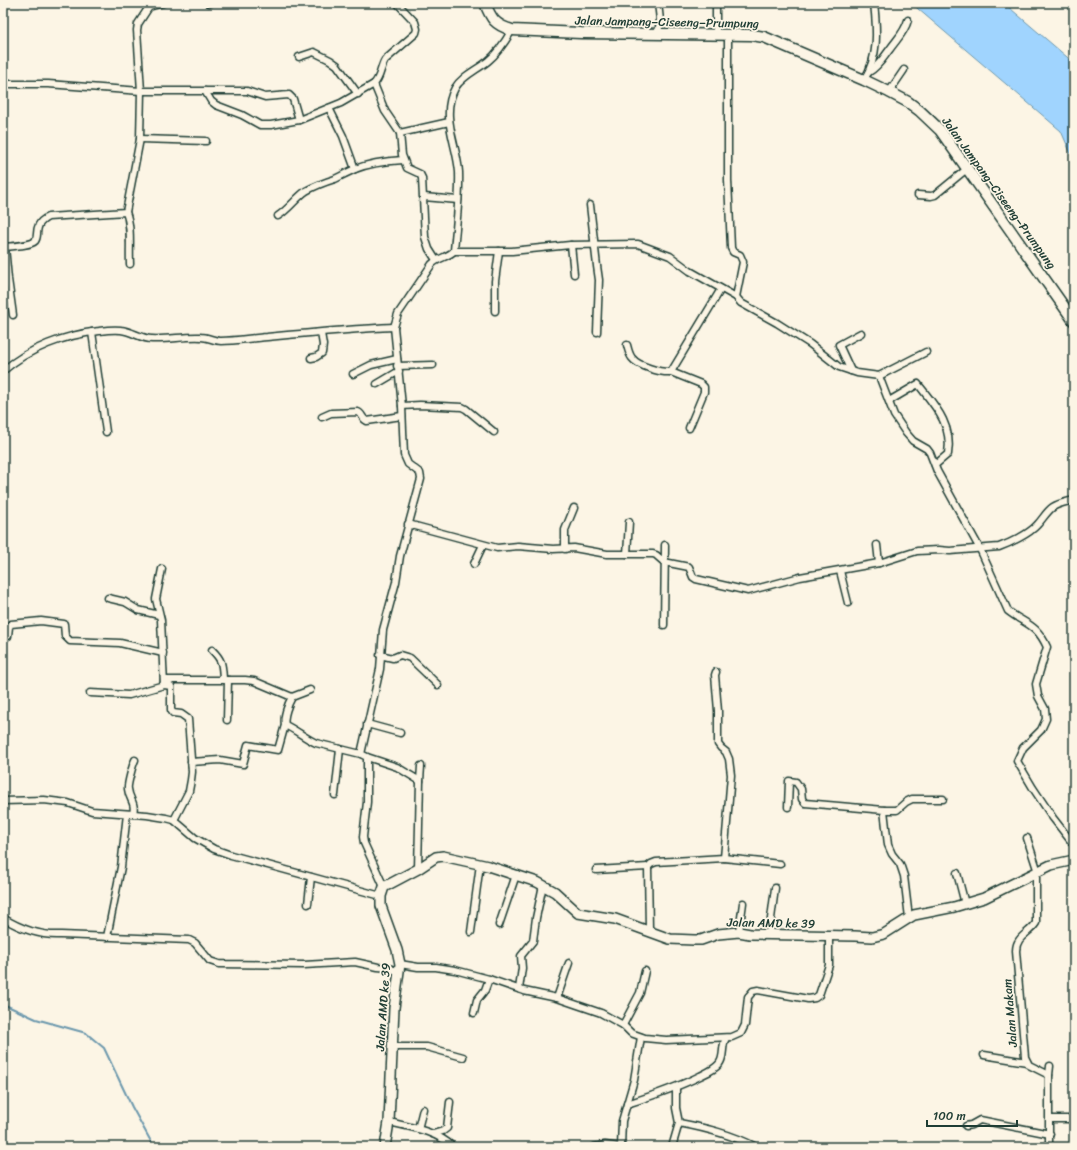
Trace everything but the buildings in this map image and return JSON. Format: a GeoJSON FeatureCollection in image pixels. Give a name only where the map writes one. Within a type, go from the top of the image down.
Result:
{"type":"FeatureCollection","features":[{"type":"Feature","properties":{"kind":"main road","name":"Jalan Jampang–Ciseeng–Prumpung"},"geometry":{"type":"LineString","coordinates":[[485,3],[492,20],[503,27],[512,30],[581,33],[752,35],[764,37],[867,76],[889,92],[908,102],[930,119],[940,130],[1074,321]]}},
{"type":"Feature","properties":{"kind":"street"},"geometry":{"type":"LineString","coordinates":[[130,264],[130,228],[126,212],[140,139],[141,91],[137,30],[138,24],[149,7],[163,3]]}},
{"type":"Feature","properties":{"kind":"street"},"geometry":{"type":"LineString","coordinates":[[205,91],[211,101],[216,105],[242,115],[260,125],[272,125],[299,120],[329,108],[358,94],[374,84],[379,78],[382,65],[385,60],[416,33],[418,29],[415,22],[397,3]]}},
{"type":"Feature","properties":{"kind":"street"},"geometry":{"type":"LineString","coordinates":[[658,3],[660,20],[658,34]]}},
{"type":"Feature","properties":{"kind":"street"},"geometry":{"type":"LineString","coordinates":[[716,3],[716,35]]}},
{"type":"Feature","properties":{"kind":"street"},"geometry":{"type":"LineString","coordinates":[[867,76],[876,44],[874,3]]}},
{"type":"Feature","properties":{"kind":"street"},"geometry":{"type":"LineString","coordinates":[[867,76],[879,64],[902,33],[908,20]]}},
{"type":"Feature","properties":{"kind":"street"},"geometry":{"type":"LineString","coordinates":[[454,251],[459,170],[449,122],[450,100],[458,84],[497,53],[512,30]]}},
{"type":"Feature","properties":{"kind":"street"},"geometry":{"type":"LineString","coordinates":[[728,35],[728,180],[731,248],[733,252],[740,255],[743,262],[736,297]]}},
{"type":"Feature","properties":{"kind":"street"},"geometry":{"type":"LineString","coordinates":[[298,57],[314,52],[330,60],[337,65],[358,94]]}},
{"type":"Feature","properties":{"kind":"street"},"geometry":{"type":"LineString","coordinates":[[889,92],[904,70]]}},
{"type":"Feature","properties":{"kind":"street"},"geometry":{"type":"LineString","coordinates":[[3,84],[48,84],[141,91],[247,91],[265,97],[289,95],[293,99],[299,120]]}},
{"type":"Feature","properties":{"kind":"street"},"geometry":{"type":"LineString","coordinates":[[374,84],[385,111],[400,133],[403,160],[407,168],[421,175],[424,197],[425,237],[429,249],[436,260]]}},
{"type":"Feature","properties":{"kind":"street"},"geometry":{"type":"LineString","coordinates":[[329,108],[343,136],[355,169]]}},
{"type":"Feature","properties":{"kind":"street"},"geometry":{"type":"LineString","coordinates":[[400,133],[449,122]]}},
{"type":"Feature","properties":{"kind":"street"},"geometry":{"type":"LineString","coordinates":[[140,139],[206,141]]}},
{"type":"Feature","properties":{"kind":"street"},"geometry":{"type":"LineString","coordinates":[[278,216],[289,208],[306,191],[355,169],[383,161],[403,160]]}},
{"type":"Feature","properties":{"kind":"street"},"geometry":{"type":"LineString","coordinates":[[918,195],[931,196],[935,194],[968,168]]}},
{"type":"Feature","properties":{"kind":"street"},"geometry":{"type":"LineString","coordinates":[[424,197],[458,200]]}},
{"type":"Feature","properties":{"kind":"street"},"geometry":{"type":"LineString","coordinates":[[590,205],[596,266],[599,280],[597,332]]}},
{"type":"Feature","properties":{"kind":"street"},"geometry":{"type":"LineString","coordinates":[[13,314],[4,247],[22,245],[34,241],[36,239],[38,226],[42,220],[48,217],[126,212]]}},
{"type":"Feature","properties":{"kind":"street"},"geometry":{"type":"LineString","coordinates":[[384,887],[364,844],[363,837],[368,802],[364,755],[367,724],[380,669],[383,630],[396,582],[400,556],[408,524],[421,479],[420,473],[408,464],[404,455],[402,406],[394,327],[398,314],[436,260],[449,255],[454,251],[512,251],[595,244],[632,243],[644,245],[670,256],[690,271],[736,297],[741,303],[810,344],[839,367],[851,372],[879,376],[926,352]]}},
{"type":"Feature","properties":{"kind":"street"},"geometry":{"type":"LineString","coordinates":[[571,245],[574,274]]}},
{"type":"Feature","properties":{"kind":"street"},"geometry":{"type":"LineString","coordinates":[[495,311],[495,275],[499,251]]}},
{"type":"Feature","properties":{"kind":"street"},"geometry":{"type":"LineString","coordinates":[[671,372],[721,289]]}},
{"type":"Feature","properties":{"kind":"street"},"geometry":{"type":"LineString","coordinates":[[3,371],[26,355],[46,345],[70,336],[92,332],[122,330],[151,339],[173,339],[198,336],[222,341],[354,329],[394,327]]}},
{"type":"Feature","properties":{"kind":"street"},"geometry":{"type":"LineString","coordinates":[[92,332],[106,432]]}},
{"type":"Feature","properties":{"kind":"street"},"geometry":{"type":"LineString","coordinates":[[851,372],[839,344],[860,332]]}},
{"type":"Feature","properties":{"kind":"street"},"geometry":{"type":"LineString","coordinates":[[311,358],[322,353],[323,345],[321,333]]}},
{"type":"Feature","properties":{"kind":"street"},"geometry":{"type":"LineString","coordinates":[[627,346],[632,359],[652,369],[671,372],[701,384],[704,387],[704,392],[689,428]]}},
{"type":"Feature","properties":{"kind":"street"},"geometry":{"type":"LineString","coordinates":[[353,374],[371,365],[433,365]]}},
{"type":"Feature","properties":{"kind":"street"},"geometry":{"type":"LineString","coordinates":[[377,384],[398,365]]}},
{"type":"Feature","properties":{"kind":"street"},"geometry":{"type":"LineString","coordinates":[[879,376],[894,415],[906,433],[913,441],[929,450],[935,465],[980,549],[1008,611],[1030,624],[1042,636],[1047,647],[1036,684],[1038,696],[1045,709],[1046,719],[1041,730],[1023,748],[1017,761],[1053,818],[1074,845]]}},
{"type":"Feature","properties":{"kind":"street"},"geometry":{"type":"LineString","coordinates":[[889,401],[918,384],[934,404],[944,419],[948,432],[949,447],[948,454],[935,465]]}},
{"type":"Feature","properties":{"kind":"street"},"geometry":{"type":"LineString","coordinates":[[402,406],[427,405],[466,409],[494,432]]}},
{"type":"Feature","properties":{"kind":"street"},"geometry":{"type":"LineString","coordinates":[[322,417],[330,413],[358,412],[364,420],[367,421],[402,416]]}},
{"type":"Feature","properties":{"kind":"street"},"geometry":{"type":"LineString","coordinates":[[408,524],[500,549],[518,546],[552,549],[582,549],[607,554],[653,554],[664,562],[689,567],[693,577],[696,579],[730,586],[744,591],[752,591],[800,577],[879,563],[921,550],[950,551],[980,549],[1006,544],[1036,526],[1048,510],[1055,506],[1074,500]]}},
{"type":"Feature","properties":{"kind":"street"},"geometry":{"type":"LineString","coordinates":[[565,549],[565,530],[574,508]]}},
{"type":"Feature","properties":{"kind":"street"},"geometry":{"type":"LineString","coordinates":[[627,554],[629,522]]}},
{"type":"Feature","properties":{"kind":"street"},"geometry":{"type":"LineString","coordinates":[[474,564],[483,545]]}},
{"type":"Feature","properties":{"kind":"street"},"geometry":{"type":"LineString","coordinates":[[664,625],[665,545]]}},
{"type":"Feature","properties":{"kind":"street"},"geometry":{"type":"LineString","coordinates":[[877,545],[879,563]]}},
{"type":"Feature","properties":{"kind":"street"},"geometry":{"type":"LineString","coordinates":[[162,569],[156,594],[156,604],[161,620],[164,683]]}},
{"type":"Feature","properties":{"kind":"street"},"geometry":{"type":"LineString","coordinates":[[840,571],[848,603]]}},
{"type":"Feature","properties":{"kind":"street"},"geometry":{"type":"LineString","coordinates":[[108,598],[125,602],[138,610],[160,615]]}},
{"type":"Feature","properties":{"kind":"street"},"geometry":{"type":"LineString","coordinates":[[3,636],[8,636],[9,627],[11,624],[41,621],[64,624],[65,636],[70,641],[120,643],[162,653]]}},
{"type":"Feature","properties":{"kind":"street"},"geometry":{"type":"LineString","coordinates":[[212,650],[221,660],[225,680],[227,720]]}},
{"type":"Feature","properties":{"kind":"street"},"geometry":{"type":"LineString","coordinates":[[380,655],[392,658],[400,655],[410,658],[438,685]]}},
{"type":"Feature","properties":{"kind":"street"},"geometry":{"type":"LineString","coordinates":[[716,672],[718,744],[726,752],[729,759],[731,775],[724,858]]}},
{"type":"Feature","properties":{"kind":"street"},"geometry":{"type":"LineString","coordinates":[[90,693],[129,695],[164,683],[225,680],[254,681],[292,697],[310,690]]}},
{"type":"Feature","properties":{"kind":"street"},"geometry":{"type":"LineString","coordinates":[[164,683],[171,686],[171,710],[173,713],[181,714],[188,719],[191,780],[189,792],[174,820]]}},
{"type":"Feature","properties":{"kind":"street"},"geometry":{"type":"LineString","coordinates":[[191,762],[220,760],[244,764],[248,745],[278,750],[285,725],[285,716],[292,697]]}},
{"type":"Feature","properties":{"kind":"street"},"geometry":{"type":"LineString","coordinates":[[367,724],[400,733]]}},
{"type":"Feature","properties":{"kind":"street"},"geometry":{"type":"LineString","coordinates":[[285,725],[297,730],[310,740],[364,755],[397,767],[420,781]]}},
{"type":"Feature","properties":{"kind":"street"},"geometry":{"type":"LineString","coordinates":[[335,795],[340,749]]}},
{"type":"Feature","properties":{"kind":"street"},"geometry":{"type":"LineString","coordinates":[[107,937],[130,814],[134,808],[134,803],[128,790],[128,785],[135,760]]}},
{"type":"Feature","properties":{"kind":"street"},"geometry":{"type":"LineString","coordinates":[[418,869],[421,766]]}},
{"type":"Feature","properties":{"kind":"street"},"geometry":{"type":"LineString","coordinates":[[788,807],[789,782],[796,782],[800,787],[802,799],[805,803],[897,810],[912,799],[943,799]]}},
{"type":"Feature","properties":{"kind":"street"},"geometry":{"type":"LineString","coordinates":[[3,801],[44,800],[68,803],[92,811],[157,816],[174,820],[195,838],[214,849],[381,896]]}},
{"type":"Feature","properties":{"kind":"street"},"geometry":{"type":"LineString","coordinates":[[884,810],[888,845],[892,854],[900,864],[904,876],[909,918]]}},
{"type":"Feature","properties":{"kind":"street","name":"Jalan Makam"},"geometry":{"type":"LineString","coordinates":[[1027,838],[1037,872],[1036,923],[1019,939],[1016,946],[1023,1042],[1026,1062],[1049,1075]]}},
{"type":"Feature","properties":{"kind":"street","name":"Jalan AMD ke 39"},"geometry":{"type":"LineString","coordinates":[[385,1147],[390,1122],[394,1008],[400,968],[397,950],[380,906],[381,896],[384,887],[439,856],[480,864],[543,885],[555,892],[578,913],[615,918],[649,930],[663,937],[685,940],[702,940],[718,934],[739,932],[829,936],[877,936],[884,934],[909,918],[922,912],[964,904],[992,895],[1057,863],[1074,860]]}},
{"type":"Feature","properties":{"kind":"street"},"geometry":{"type":"LineString","coordinates":[[596,870],[648,867],[656,862],[724,858],[780,864]]}},
{"type":"Feature","properties":{"kind":"street"},"geometry":{"type":"LineString","coordinates":[[471,932],[480,864]]}},
{"type":"Feature","properties":{"kind":"street"},"geometry":{"type":"LineString","coordinates":[[648,867],[649,930]]}},
{"type":"Feature","properties":{"kind":"street"},"geometry":{"type":"LineString","coordinates":[[957,873],[964,904]]}},
{"type":"Feature","properties":{"kind":"street"},"geometry":{"type":"LineString","coordinates":[[499,925],[516,875]]}},
{"type":"Feature","properties":{"kind":"street"},"geometry":{"type":"LineString","coordinates":[[308,904],[311,877]]}},
{"type":"Feature","properties":{"kind":"street"},"geometry":{"type":"LineString","coordinates":[[519,989],[522,968],[521,956],[533,941],[543,885]]}},
{"type":"Feature","properties":{"kind":"street"},"geometry":{"type":"LineString","coordinates":[[769,934],[775,888]]}},
{"type":"Feature","properties":{"kind":"street"},"geometry":{"type":"LineString","coordinates":[[739,932],[743,903]]}},
{"type":"Feature","properties":{"kind":"street"},"geometry":{"type":"LineString","coordinates":[[3,918],[32,931],[48,935],[61,934],[189,940],[195,943],[210,961],[219,964],[304,965],[354,962],[389,968],[436,967],[455,970],[519,989],[557,998],[601,1013],[623,1025],[631,1033],[641,1037],[666,1040],[726,1038],[737,1036],[743,1030],[745,1025],[748,997],[753,991],[758,990],[808,999],[815,998],[819,995],[829,966],[829,936]]}},
{"type":"Feature","properties":{"kind":"street"},"geometry":{"type":"LineString","coordinates":[[557,998],[569,963]]}},
{"type":"Feature","properties":{"kind":"street"},"geometry":{"type":"LineString","coordinates":[[623,1025],[640,993],[645,971]]}},
{"type":"Feature","properties":{"kind":"street"},"geometry":{"type":"LineString","coordinates":[[474,1013],[477,1000],[485,990],[489,979]]}},
{"type":"Feature","properties":{"kind":"street"},"geometry":{"type":"LineString","coordinates":[[594,1147],[605,1144],[621,1147],[623,1113],[634,1080],[641,1037]]}},
{"type":"Feature","properties":{"kind":"street"},"geometry":{"type":"LineString","coordinates":[[627,1104],[676,1088],[711,1070],[721,1060],[726,1038]]}},
{"type":"Feature","properties":{"kind":"street"},"geometry":{"type":"LineString","coordinates":[[393,1047],[427,1047],[462,1057]]}},
{"type":"Feature","properties":{"kind":"street"},"geometry":{"type":"LineString","coordinates":[[984,1054],[1026,1062]]}},
{"type":"Feature","properties":{"kind":"street"},"geometry":{"type":"LineString","coordinates":[[1050,1066],[1050,1147]]}},
{"type":"Feature","properties":{"kind":"street"},"geometry":{"type":"LineString","coordinates":[[672,1147],[679,1123],[676,1108],[676,1088]]}},
{"type":"Feature","properties":{"kind":"street"},"geometry":{"type":"LineString","coordinates":[[433,1134],[447,1128],[450,1102]]}},
{"type":"Feature","properties":{"kind":"street"},"geometry":{"type":"LineString","coordinates":[[418,1129],[423,1109]]}},
{"type":"Feature","properties":{"kind":"street"},"geometry":{"type":"LineString","coordinates":[[1050,1119],[1074,1120]]}},
{"type":"Feature","properties":{"kind":"street"},"geometry":{"type":"LineString","coordinates":[[966,1126],[980,1120],[1050,1134]]}},
{"type":"Feature","properties":{"kind":"street"},"geometry":{"type":"LineString","coordinates":[[390,1122],[433,1134],[448,1142],[453,1147]]}},
{"type":"Feature","properties":{"kind":"street"},"geometry":{"type":"LineString","coordinates":[[679,1123],[720,1132],[756,1147]]}},
{"type":"Feature","properties":{"kind":"street"},"geometry":{"type":"LineString","coordinates":[[740,1147],[742,1140]]}},
{"type":"Feature","properties":{"kind":"water"},"geometry":{"type":"Polygon","coordinates":[[[911,3],[1004,3],[1074,63],[1074,161],[1061,131],[911,3]]]}},
{"type":"Feature","properties":{"kind":"waterway"},"geometry":{"type":"LineString","coordinates":[[3,1004],[36,1019],[86,1033],[104,1048],[132,1107],[154,1147]]}}]}
